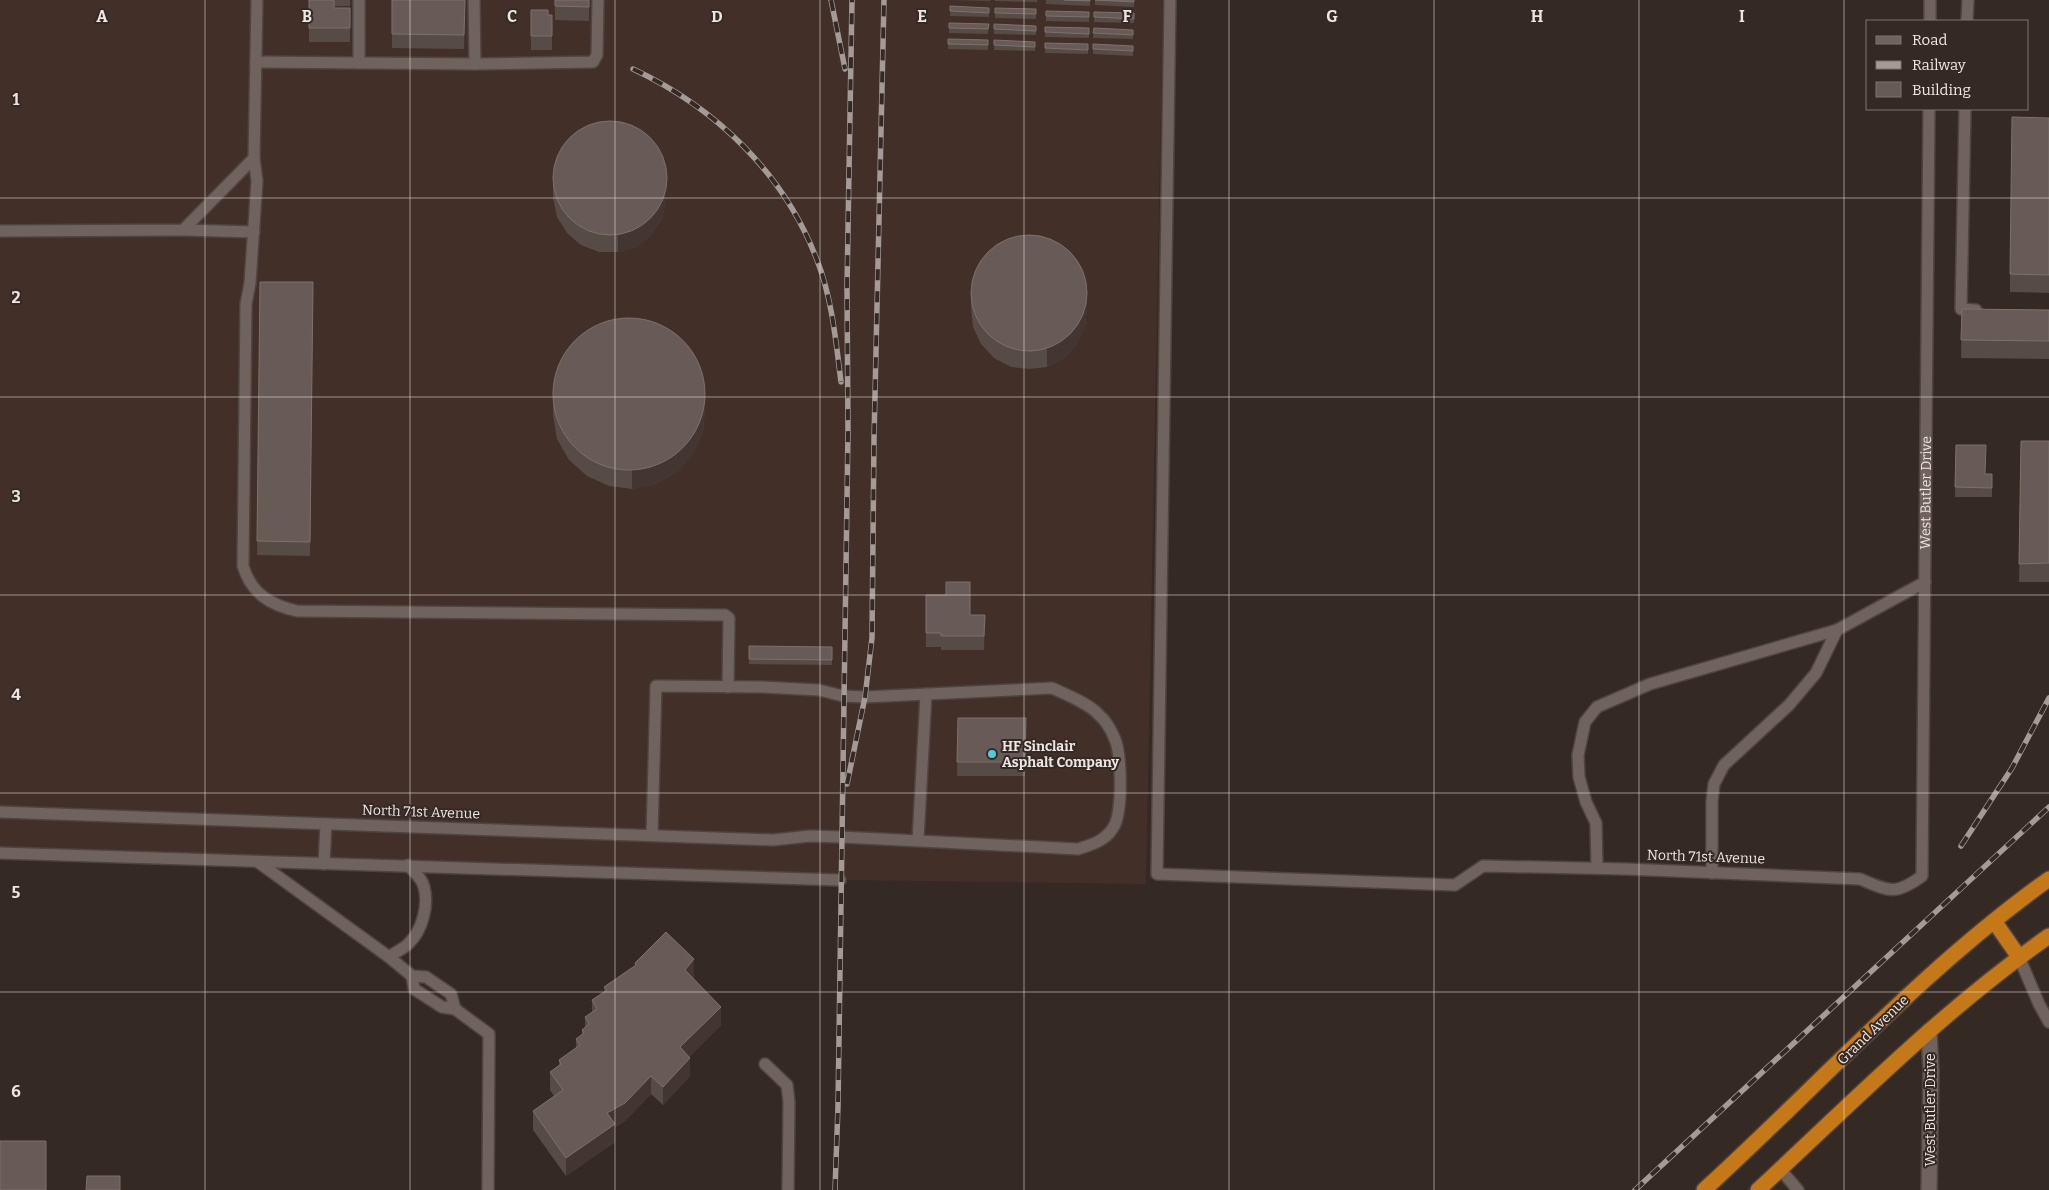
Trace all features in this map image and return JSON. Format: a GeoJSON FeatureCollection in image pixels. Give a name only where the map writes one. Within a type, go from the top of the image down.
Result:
{"type":"FeatureCollection","features":[{"type":"Feature","properties":{"kind":"highway","name":"Grand Avenue"},"geometry":{"type":"LineString","coordinates":[[1704,1190],[1916,990],[1994,921],[2049,879]]}},
{"type":"Feature","properties":{"kind":"highway"},"geometry":{"type":"LineString","coordinates":[[1994,921],[2019,957]]}},
{"type":"Feature","properties":{"kind":"highway"},"geometry":{"type":"LineString","coordinates":[[1758,1190],[1929,1031],[2019,957],[2049,936]]}},
{"type":"Feature","properties":{"kind":"street","name":"West Butler Drive"},"geometry":{"type":"LineString","coordinates":[[1929,1031],[1931,1071],[1929,1190]]}},
{"type":"Feature","properties":{"kind":"lane"},"geometry":{"type":"LineString","coordinates":[[257,0],[254,158],[257,182],[250,283],[246,304],[242,566],[248,581],[262,597],[272,604],[297,611],[725,615],[729,618],[730,629],[728,687]]}},
{"type":"Feature","properties":{"kind":"lane"},"geometry":{"type":"LineString","coordinates":[[359,0],[359,63]]}},
{"type":"Feature","properties":{"kind":"lane"},"geometry":{"type":"LineString","coordinates":[[474,0],[475,64]]}},
{"type":"Feature","properties":{"kind":"lane"},"geometry":{"type":"LineString","coordinates":[[256,62],[475,64],[593,62],[597,55],[598,0]]}},
{"type":"Feature","properties":{"kind":"lane","name":"North 71st Avenue"},"geometry":{"type":"LineString","coordinates":[[1170,0],[1157,874],[1455,885],[1483,866],[1597,868],[1860,879],[1888,891],[1908,886],[1922,876]]}},
{"type":"Feature","properties":{"kind":"lane"},"geometry":{"type":"LineString","coordinates":[[1930,0],[1930,20]]}},
{"type":"Feature","properties":{"kind":"lane"},"geometry":{"type":"LineString","coordinates":[[1967,20],[1968,0]]}},
{"type":"Feature","properties":{"kind":"lane","name":"West Butler Drive"},"geometry":{"type":"LineString","coordinates":[[1922,876],[1929,110]]}},
{"type":"Feature","properties":{"kind":"lane"},"geometry":{"type":"LineString","coordinates":[[1965,110],[1961,310],[1990,310]]}},
{"type":"Feature","properties":{"kind":"lane"},"geometry":{"type":"LineString","coordinates":[[183,230],[254,158]]}},
{"type":"Feature","properties":{"kind":"lane"},"geometry":{"type":"LineString","coordinates":[[0,231],[183,230],[254,232]]}},
{"type":"Feature","properties":{"kind":"lane"},"geometry":{"type":"LineString","coordinates":[[1597,868],[1596,823],[1586,802],[1578,755],[1585,722],[1597,707],[1650,684],[1837,630],[1925,582]]}},
{"type":"Feature","properties":{"kind":"lane"},"geometry":{"type":"LineString","coordinates":[[1712,873],[1714,784],[1724,764],[1789,705],[1816,672],[1837,630]]}},
{"type":"Feature","properties":{"kind":"lane","name":"North 71st Avenue"},"geometry":{"type":"LineString","coordinates":[[0,812],[773,840],[810,836],[841,836],[1078,849],[1101,841],[1114,828],[1119,803],[1120,763],[1115,738],[1098,714],[1066,694],[1052,688],[850,696],[819,690],[656,686],[652,835]]}},
{"type":"Feature","properties":{"kind":"lane"},"geometry":{"type":"LineString","coordinates":[[918,840],[926,694]]}},
{"type":"Feature","properties":{"kind":"lane"},"geometry":{"type":"LineString","coordinates":[[324,864],[326,824]]}},
{"type":"Feature","properties":{"kind":"lane"},"geometry":{"type":"LineString","coordinates":[[0,853],[840,880]]}},
{"type":"Feature","properties":{"kind":"lane"},"geometry":{"type":"LineString","coordinates":[[258,862],[389,956],[412,976],[414,988],[442,1007],[455,1008],[489,1034],[488,1190]]}},
{"type":"Feature","properties":{"kind":"lane"},"geometry":{"type":"LineString","coordinates":[[389,956],[409,944],[422,922],[425,907],[424,888],[419,876],[408,865]]}},
{"type":"Feature","properties":{"kind":"lane"},"geometry":{"type":"LineString","coordinates":[[2019,957],[2039,1004],[2049,1022]]}},
{"type":"Feature","properties":{"kind":"lane"},"geometry":{"type":"LineString","coordinates":[[765,1064],[787,1085],[789,1102],[788,1190]]}},
{"type":"Feature","properties":{"kind":"lane"},"geometry":{"type":"LineString","coordinates":[[1780,1169],[1798,1190]]}},
{"type":"Feature","properties":{"kind":"shaded area"},"geometry":{"type":"Polygon","coordinates":[[[0,0],[1163,0],[1146,884],[840,880],[0,853],[0,0]]]}},
{"type":"Feature","properties":{"kind":"building"},"geometry":{"type":"Polygon","coordinates":[[[309,0],[334,0],[334,8],[350,8],[350,28],[309,28],[309,0]]]}},
{"type":"Feature","properties":{"kind":"building"},"geometry":{"type":"Polygon","coordinates":[[[392,0],[465,0],[464,35],[392,34],[392,0]]]}},
{"type":"Feature","properties":{"kind":"building"},"geometry":{"type":"Polygon","coordinates":[[[555,0],[589,0],[589,7],[555,6],[555,0]]]}},
{"type":"Feature","properties":{"kind":"building"},"geometry":{"type":"Polygon","coordinates":[[[1095,0],[1134,0],[1134,2],[1095,0]]]}},
{"type":"Feature","properties":{"kind":"building"},"geometry":{"type":"Polygon","coordinates":[[[950,6],[989,8],[989,13],[950,11],[950,6]]]}},
{"type":"Feature","properties":{"kind":"building"},"geometry":{"type":"Polygon","coordinates":[[[995,8],[1036,9],[1036,14],[995,13],[995,8]]]}},
{"type":"Feature","properties":{"kind":"building"},"geometry":{"type":"Polygon","coordinates":[[[531,10],[548,10],[548,15],[552,15],[552,36],[531,36],[531,10]]]}},
{"type":"Feature","properties":{"kind":"building"},"geometry":{"type":"Polygon","coordinates":[[[1046,11],[1089,12],[1089,17],[1046,16],[1046,11]]]}},
{"type":"Feature","properties":{"kind":"building"},"geometry":{"type":"Polygon","coordinates":[[[1094,12],[1134,13],[1134,19],[1094,17],[1094,12]]]}},
{"type":"Feature","properties":{"kind":"building"},"geometry":{"type":"Polygon","coordinates":[[[949,23],[989,24],[988,29],[949,28],[949,23]]]}},
{"type":"Feature","properties":{"kind":"building"},"geometry":{"type":"Polygon","coordinates":[[[994,24],[1036,26],[1036,31],[994,29],[994,24]]]}},
{"type":"Feature","properties":{"kind":"building"},"geometry":{"type":"Polygon","coordinates":[[[1045,27],[1089,28],[1089,34],[1045,32],[1045,27]]]}},
{"type":"Feature","properties":{"kind":"building"},"geometry":{"type":"Polygon","coordinates":[[[1094,28],[1133,30],[1133,35],[1093,33],[1094,28]]]}},
{"type":"Feature","properties":{"kind":"building"},"geometry":{"type":"Polygon","coordinates":[[[948,39],[988,40],[988,45],[948,44],[948,39]]]}},
{"type":"Feature","properties":{"kind":"building"},"geometry":{"type":"Polygon","coordinates":[[[994,40],[1035,42],[1035,47],[994,45],[994,40]]]}},
{"type":"Feature","properties":{"kind":"building"},"geometry":{"type":"Polygon","coordinates":[[[1045,43],[1088,44],[1088,50],[1045,48],[1045,43]]]}},
{"type":"Feature","properties":{"kind":"building"},"geometry":{"type":"Polygon","coordinates":[[[1093,44],[1133,46],[1133,51],[1093,49],[1093,44]]]}},
{"type":"Feature","properties":{"kind":"building"},"geometry":{"type":"Polygon","coordinates":[[[2012,117],[2049,118],[2049,275],[2010,274],[2012,117]]]}},
{"type":"Feature","properties":{"kind":"building"},"geometry":{"type":"Polygon","coordinates":[[[610,121],[632,126],[650,138],[662,156],[667,178],[662,200],[650,218],[632,230],[610,235],[588,230],[570,218],[558,200],[553,178],[558,156],[570,138],[588,126],[610,121]]]}},
{"type":"Feature","properties":{"kind":"building"},"geometry":{"type":"Polygon","coordinates":[[[1029,235],[1051,240],[1070,252],[1082,271],[1087,293],[1082,315],[1070,334],[1051,346],[1029,351],[1007,346],[988,334],[976,315],[971,293],[976,271],[988,252],[1007,240],[1029,235]]]}},
{"type":"Feature","properties":{"kind":"building"},"geometry":{"type":"Polygon","coordinates":[[[260,282],[313,282],[310,542],[257,541],[260,282]]]}},
{"type":"Feature","properties":{"kind":"building"},"geometry":{"type":"Polygon","coordinates":[[[1962,309],[2049,310],[2049,341],[1961,340],[1962,309]]]}},
{"type":"Feature","properties":{"kind":"building"},"geometry":{"type":"Polygon","coordinates":[[[629,318],[658,324],[683,340],[699,365],[705,394],[699,423],[683,448],[658,464],[629,470],[600,464],[575,448],[559,423],[553,394],[559,365],[575,340],[600,324],[629,318]]]}},
{"type":"Feature","properties":{"kind":"building"},"geometry":{"type":"Polygon","coordinates":[[[2021,441],[2049,441],[2049,563],[2019,564],[2021,441]]]}},
{"type":"Feature","properties":{"kind":"building"},"geometry":{"type":"Polygon","coordinates":[[[1956,445],[1986,445],[1985,474],[1992,474],[1992,488],[1955,487],[1956,445]]]}},
{"type":"Feature","properties":{"kind":"building"},"geometry":{"type":"Polygon","coordinates":[[[946,582],[970,582],[970,615],[985,615],[984,636],[941,636],[941,633],[926,633],[926,595],[946,595],[946,582]]]}},
{"type":"Feature","properties":{"kind":"building"},"geometry":{"type":"Polygon","coordinates":[[[749,646],[832,647],[832,660],[749,659],[749,646]]]}},
{"type":"Feature","properties":{"kind":"building","name":"HF Sinclair Asphalt Company"},"geometry":{"type":"Polygon","coordinates":[[[958,718],[1026,718],[1025,762],[957,762],[958,718]]]}},
{"type":"Feature","properties":{"kind":"building"},"geometry":{"type":"Polygon","coordinates":[[[666,932],[694,959],[685,970],[721,1007],[680,1047],[690,1058],[663,1087],[651,1076],[625,1103],[607,1113],[615,1124],[566,1158],[533,1111],[563,1090],[550,1072],[561,1064],[559,1060],[580,1045],[576,1039],[584,1033],[582,1030],[589,1024],[585,1017],[597,1009],[592,1000],[607,990],[604,987],[636,965],[635,963],[666,932]]]}},
{"type":"Feature","properties":{"kind":"building"},"geometry":{"type":"Polygon","coordinates":[[[0,1141],[46,1141],[46,1190],[0,1190],[0,1141]]]}},
{"type":"Feature","properties":{"kind":"building"},"geometry":{"type":"Polygon","coordinates":[[[87,1176],[120,1176],[120,1190],[86,1190],[87,1176]]]}},
{"type":"Feature","properties":{"kind":"railway"},"geometry":{"type":"LineString","coordinates":[[831,0],[845,69]]}},
{"type":"Feature","properties":{"kind":"railway"},"geometry":{"type":"LineString","coordinates":[[835,1190],[838,1106],[848,432],[847,288],[852,0]]}},
{"type":"Feature","properties":{"kind":"railway"},"geometry":{"type":"LineString","coordinates":[[847,784],[865,697],[872,638],[874,439],[884,0]]}},
{"type":"Feature","properties":{"kind":"railway"},"geometry":{"type":"LineString","coordinates":[[633,69],[692,103],[719,124],[744,147],[786,199],[803,228],[822,275],[833,320],[841,382]]}},
{"type":"Feature","properties":{"kind":"railway"},"geometry":{"type":"LineString","coordinates":[[1961,846],[2012,768],[2049,698]]}},
{"type":"Feature","properties":{"kind":"railway"},"geometry":{"type":"LineString","coordinates":[[1635,1190],[2049,807]]}},
{"type":"Feature","properties":{"kind":"place","name":"HF Sinclair Asphalt Company"},"geometry":{"type":"Point","coordinates":[992,754]}}]}
